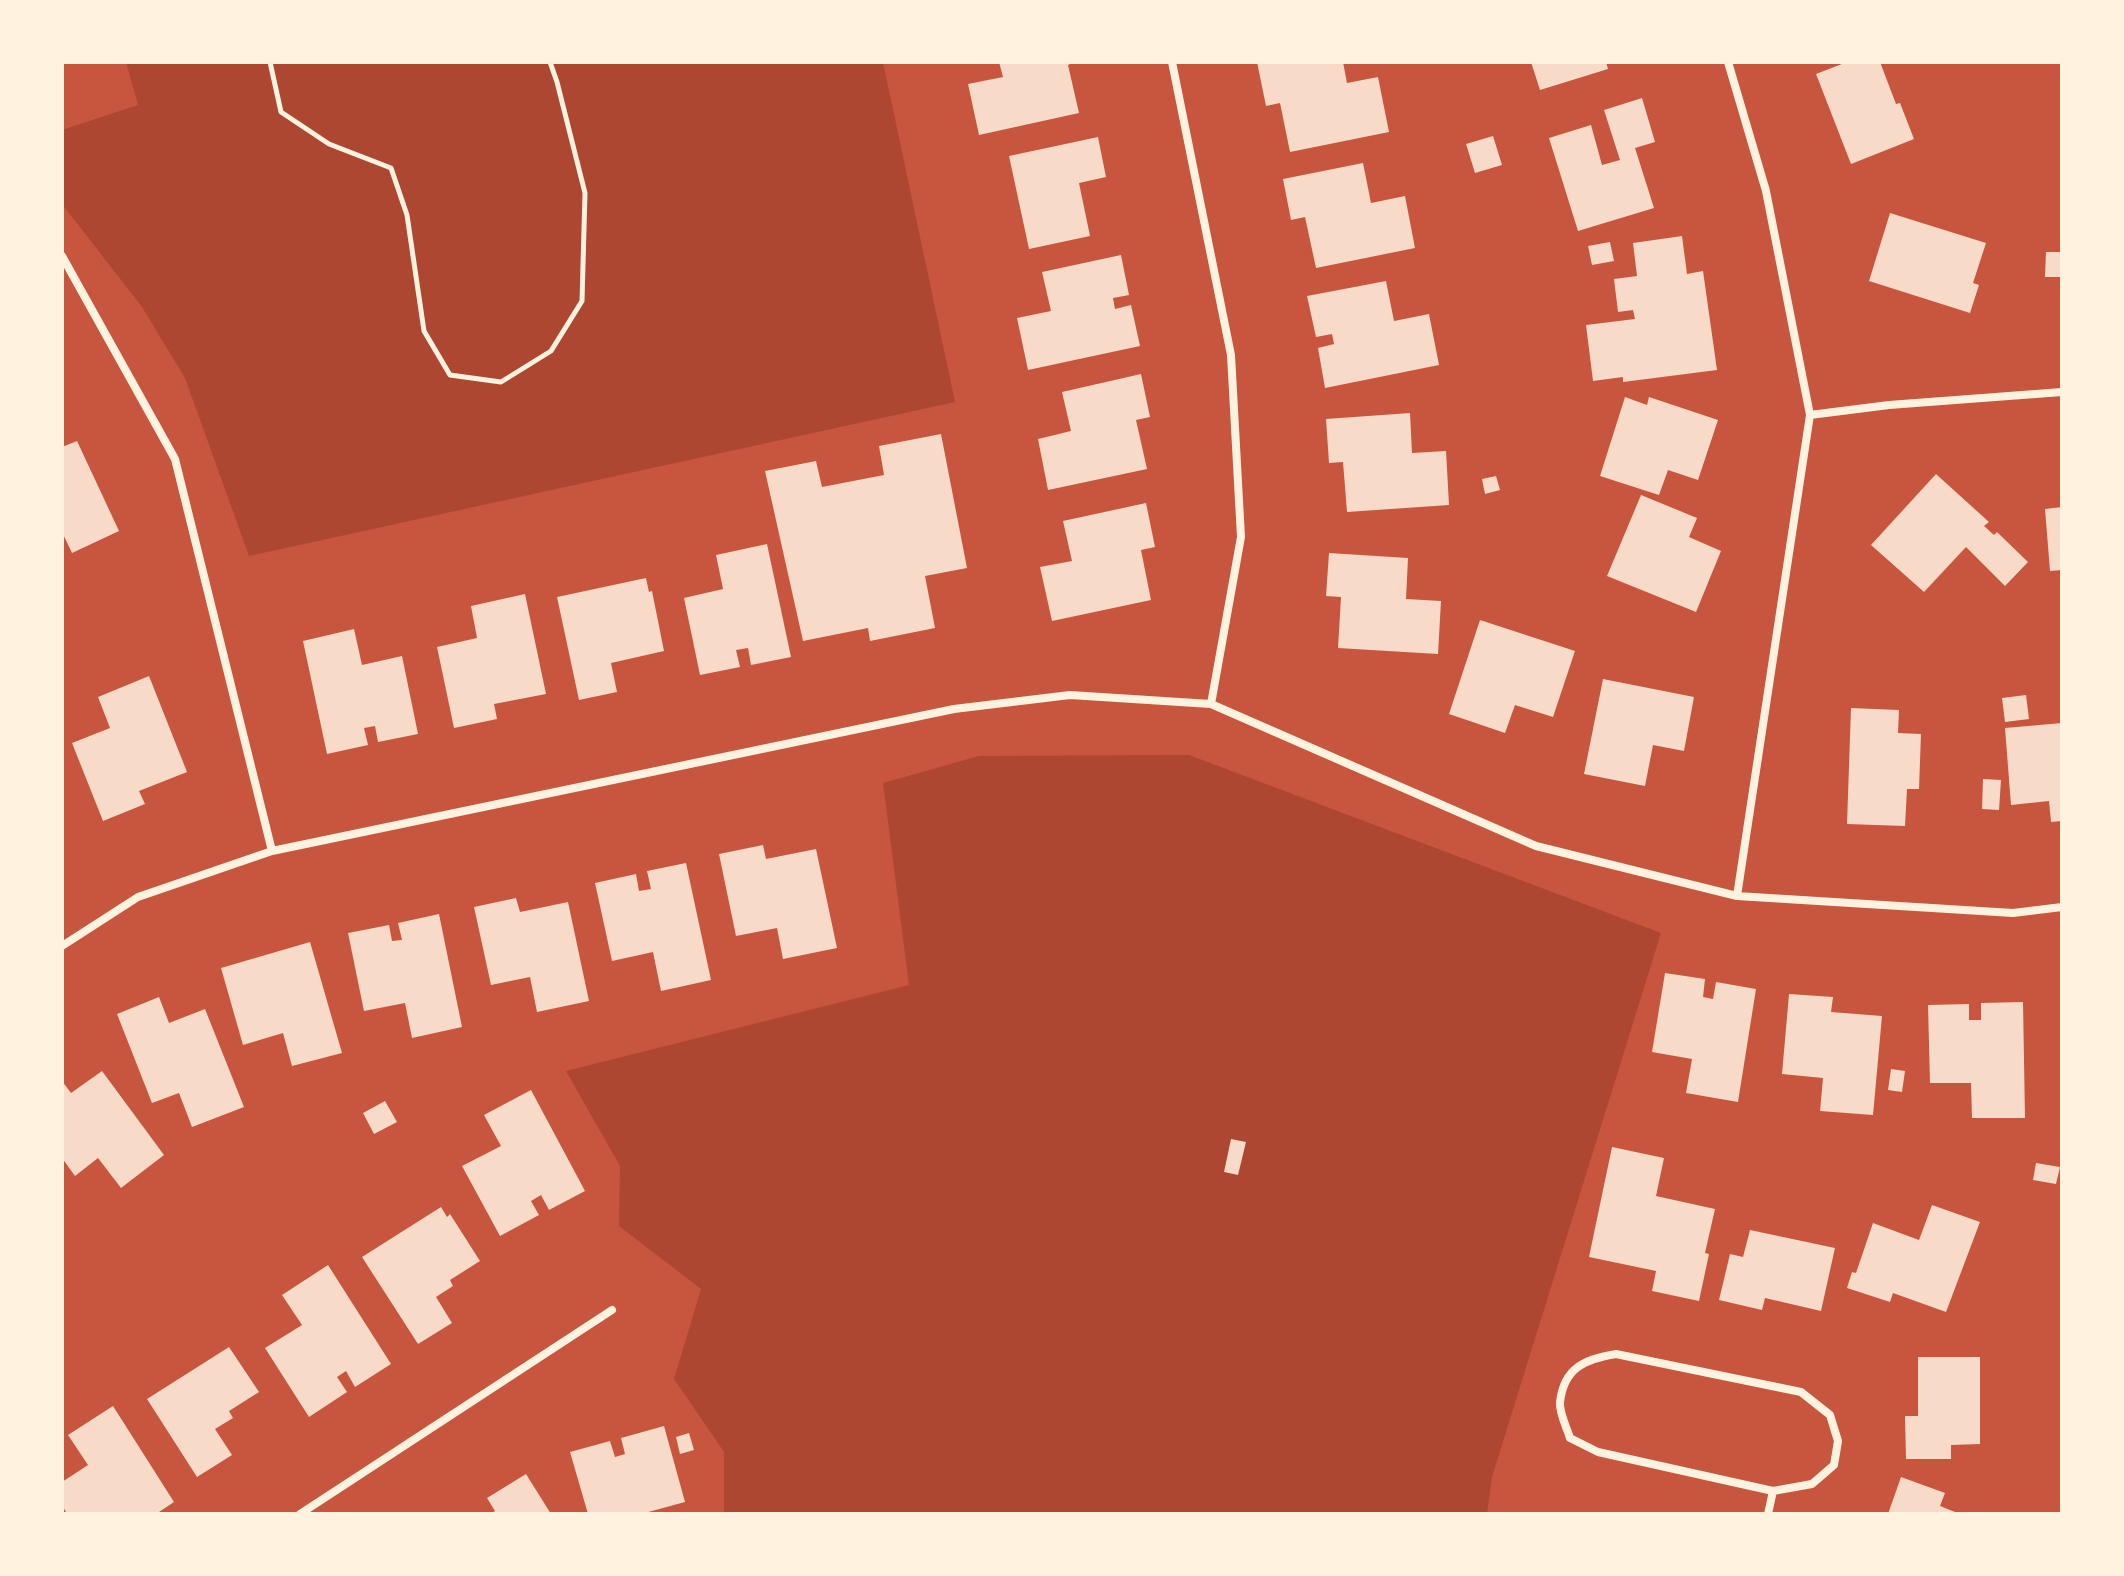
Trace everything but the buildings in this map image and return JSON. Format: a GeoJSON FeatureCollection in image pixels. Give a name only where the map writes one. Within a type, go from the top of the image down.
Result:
{"type":"FeatureCollection","features":[{"type":"Feature","properties":{"kind":"street"},"geometry":{"type":"LineString","coordinates":[[1172,62],[1231,355],[1241,537],[1211,704]]}},
{"type":"Feature","properties":{"kind":"street"},"geometry":{"type":"LineString","coordinates":[[1728,62],[1766,191],[1810,415],[1737,896]]}},
{"type":"Feature","properties":{"kind":"street"},"geometry":{"type":"LineString","coordinates":[[62,256],[175,459],[272,851]]}},
{"type":"Feature","properties":{"kind":"street"},"geometry":{"type":"LineString","coordinates":[[1810,415],[1889,405],[2062,392]]}},
{"type":"Feature","properties":{"kind":"street"},"geometry":{"type":"LineString","coordinates":[[62,946],[138,897],[272,851],[954,709],[1070,695],[1211,704],[1536,846],[1737,896],[2013,913],[2062,907]]}},
{"type":"Feature","properties":{"kind":"street"},"geometry":{"type":"LineString","coordinates":[[300,1514],[612,1310]]}},
{"type":"Feature","properties":{"kind":"street"},"geometry":{"type":"LineString","coordinates":[[1616,1354],[1801,1392],[1830,1415],[1838,1441],[1834,1465],[1812,1484],[1773,1491],[1598,1452],[1570,1438],[1560,1404],[1569,1374],[1589,1358],[1616,1354]]}},
{"type":"Feature","properties":{"kind":"street"},"geometry":{"type":"LineString","coordinates":[[1768,1514],[1773,1491]]}},
{"type":"Feature","properties":{"kind":"path"},"geometry":{"type":"LineString","coordinates":[[270,62],[281,112],[329,144],[391,168],[407,215],[424,331],[450,375],[501,382],[551,351],[582,301],[585,193],[550,62]]}},
{"type":"Feature","properties":{"kind":"shaded area"},"geometry":{"type":"Polygon","coordinates":[[[126,62],[883,62],[955,402],[249,556],[185,378],[142,307],[62,204],[62,130],[138,105],[126,62]]]}},
{"type":"Feature","properties":{"kind":"shaded area"},"geometry":{"type":"Polygon","coordinates":[[[1189,755],[1661,933],[1492,1477],[1487,1514],[724,1514],[724,1452],[674,1379],[701,1289],[619,1226],[620,1166],[566,1071],[909,985],[883,783],[979,756],[1189,755]]]}}]}
